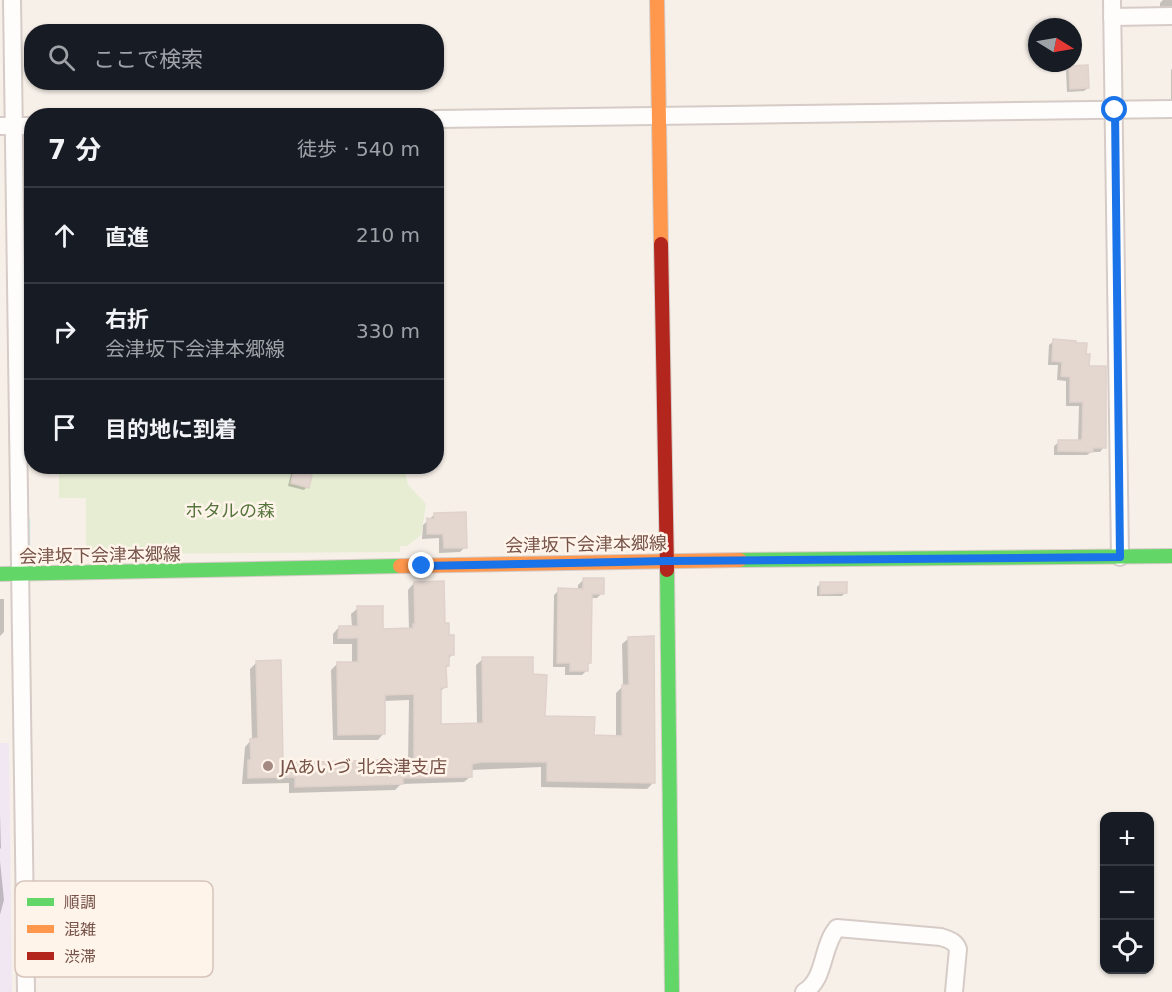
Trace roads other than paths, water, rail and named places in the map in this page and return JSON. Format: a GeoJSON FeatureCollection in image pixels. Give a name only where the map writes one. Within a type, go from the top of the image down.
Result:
{"type":"FeatureCollection","features":[{"type":"Feature","properties":{"kind":"main road"},"geometry":{"type":"LineString","coordinates":[[657,0],[672,992]]}},
{"type":"Feature","properties":{"kind":"main road","name":"会津坂下会津本郷線"},"geometry":{"type":"LineString","coordinates":[[0,574],[667,561],[1172,556]]}},
{"type":"Feature","properties":{"kind":"street"},"geometry":{"type":"LineString","coordinates":[[12,0],[7,126],[21,574],[25,881]]}},
{"type":"Feature","properties":{"kind":"street"},"geometry":{"type":"LineString","coordinates":[[1112,0],[1120,557]]}},
{"type":"Feature","properties":{"kind":"street"},"geometry":{"type":"LineString","coordinates":[[1112,17],[1172,16]]}},
{"type":"Feature","properties":{"kind":"street"},"geometry":{"type":"LineString","coordinates":[[444,119],[1172,109]]}},
{"type":"Feature","properties":{"kind":"street"},"geometry":{"type":"LineString","coordinates":[[7,126],[24,126]]}},
{"type":"Feature","properties":{"kind":"street"},"geometry":{"type":"LineString","coordinates":[[804,992],[817,979],[829,938],[837,928],[941,937],[951,940],[956,943],[958,949],[954,992]]}},
{"type":"Feature","properties":{"kind":"street"},"geometry":{"type":"LineString","coordinates":[[26,977],[26,992]]}},
{"type":"Feature","properties":{"kind":"waterway"},"geometry":{"type":"LineString","coordinates":[[28,520],[28,556]]}},
{"type":"Feature","properties":{"kind":"place","name":"JAあいづ 北会津支店"},"geometry":{"type":"Point","coordinates":[268,766]}},
{"type":"Feature","properties":{"kind":"park label","name":"ホタルの森"},"geometry":{"type":"Point","coordinates":[230,510]}}]}
